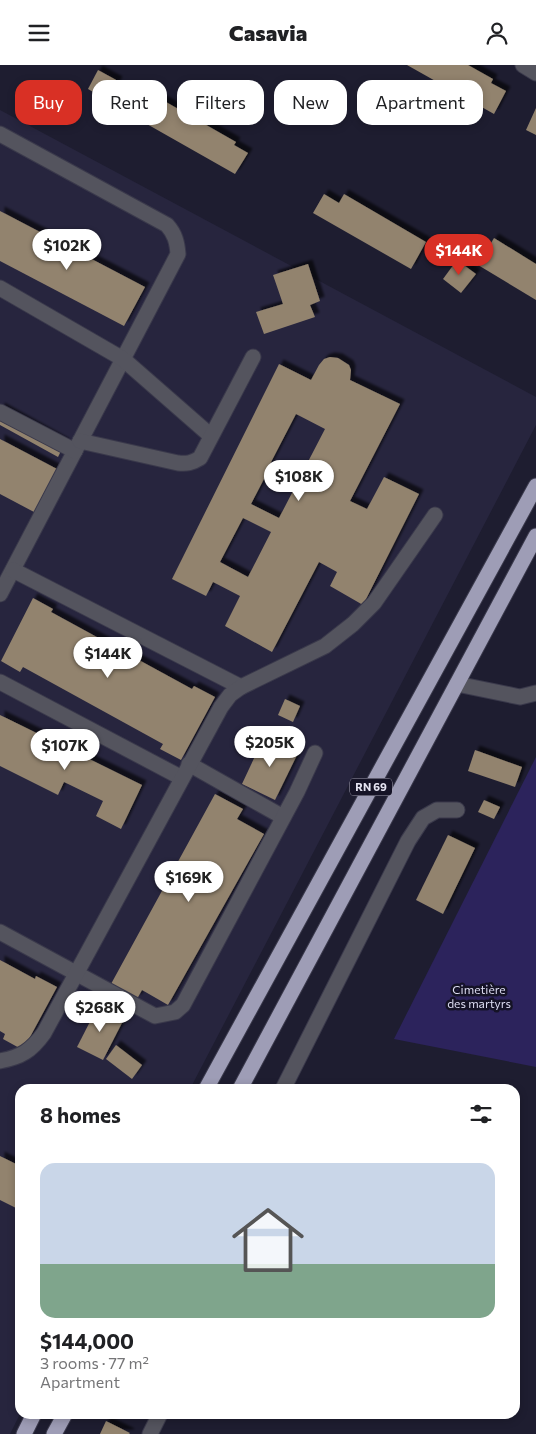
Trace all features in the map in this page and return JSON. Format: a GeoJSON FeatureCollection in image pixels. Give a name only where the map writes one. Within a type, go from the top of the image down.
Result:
{"type":"FeatureCollection","features":[{"type":"Feature","properties":{"kind":"highway","name":"RN 69"},"geometry":{"type":"LineString","coordinates":[[209,1084],[536,486]]}},
{"type":"Feature","properties":{"kind":"highway","name":"RN 69"},"geometry":{"type":"LineString","coordinates":[[243,1084],[536,536]]}},
{"type":"Feature","properties":{"kind":"highway"},"geometry":{"type":"LineString","coordinates":[[24,1434],[32,1419]]}},
{"type":"Feature","properties":{"kind":"highway"},"geometry":{"type":"LineString","coordinates":[[54,1434],[62,1419]]}},
{"type":"Feature","properties":{"kind":"lane"},"geometry":{"type":"LineString","coordinates":[[523,65],[536,73]]}},
{"type":"Feature","properties":{"kind":"lane"},"geometry":{"type":"LineString","coordinates":[[0,134],[167,225],[174,233],[178,243],[178,254],[1,589]]}},
{"type":"Feature","properties":{"kind":"lane"},"geometry":{"type":"LineString","coordinates":[[0,288],[123,359],[212,436]]}},
{"type":"Feature","properties":{"kind":"lane"},"geometry":{"type":"LineString","coordinates":[[0,412],[78,446],[186,464],[200,458],[253,357]]}},
{"type":"Feature","properties":{"kind":"lane"},"geometry":{"type":"LineString","coordinates":[[0,1061],[12,1059],[26,1053],[44,1033],[189,764],[221,707],[230,695],[240,687],[325,645],[353,624],[374,603],[435,515]]}},
{"type":"Feature","properties":{"kind":"lane"},"geometry":{"type":"LineString","coordinates":[[12,570],[240,687]]}},
{"type":"Feature","properties":{"kind":"lane"},"geometry":{"type":"LineString","coordinates":[[0,683],[182,778]]}},
{"type":"Feature","properties":{"kind":"lane"},"geometry":{"type":"LineString","coordinates":[[458,683],[520,697],[536,693]]}},
{"type":"Feature","properties":{"kind":"lane"},"geometry":{"type":"LineString","coordinates":[[0,933],[155,1016],[174,1012],[183,1005],[297,792],[315,753]]}},
{"type":"Feature","properties":{"kind":"lane"},"geometry":{"type":"LineString","coordinates":[[189,764],[283,817]]}},
{"type":"Feature","properties":{"kind":"lane"},"geometry":{"type":"LineString","coordinates":[[286,1084],[408,841],[423,818],[437,810],[457,810]]}},
{"type":"Feature","properties":{"kind":"lane"},"geometry":{"type":"LineString","coordinates":[[150,1434],[158,1419]]}},
{"type":"Feature","properties":{"kind":"shaded area"},"geometry":{"type":"Polygon","coordinates":[[[0,110],[15,118],[15,125],[28,125],[536,397],[536,425],[193,1084],[15,1084],[15,1419],[18,1419],[10,1434],[0,1434],[0,110]]]}},
{"type":"Feature","properties":{"kind":"green space","name":"Cimetière des martyrs"},"geometry":{"type":"Polygon","coordinates":[[[536,757],[536,1067],[394,1039],[536,757]]]}},
{"type":"Feature","properties":{"kind":"building"},"geometry":{"type":"Polygon","coordinates":[[[407,65],[468,65],[493,79],[491,83],[506,91],[494,114],[483,108],[483,80],[434,80],[407,65]]]}},
{"type":"Feature","properties":{"kind":"building"},"geometry":{"type":"Polygon","coordinates":[[[98,70],[116,80],[93,80],[98,70]]]}},
{"type":"Feature","properties":{"kind":"building"},"geometry":{"type":"Polygon","coordinates":[[[92,81],[92,91],[88,89],[92,81]]]}},
{"type":"Feature","properties":{"kind":"building"},"geometry":{"type":"Polygon","coordinates":[[[167,103],[177,108],[177,125],[206,125],[236,142],[234,145],[248,153],[235,174],[149,125],[167,125],[167,103]]]}},
{"type":"Feature","properties":{"kind":"building"},"geometry":{"type":"Polygon","coordinates":[[[536,108],[536,135],[526,130],[536,108]]]}},
{"type":"Feature","properties":{"kind":"building"},"geometry":{"type":"Polygon","coordinates":[[[324,194],[339,203],[344,194],[426,242],[411,269],[313,213],[324,194]]]}},
{"type":"Feature","properties":{"kind":"building"},"geometry":{"type":"Polygon","coordinates":[[[0,211],[145,287],[124,326],[0,261],[0,211]]]}},
{"type":"Feature","properties":{"kind":"building"},"geometry":{"type":"Polygon","coordinates":[[[494,238],[536,264],[536,300],[478,265],[494,238]]]}},
{"type":"Feature","properties":{"kind":"building"},"geometry":{"type":"Polygon","coordinates":[[[457,260],[476,274],[461,293],[443,279],[457,260]]]}},
{"type":"Feature","properties":{"kind":"building"},"geometry":{"type":"Polygon","coordinates":[[[308,264],[320,301],[310,305],[315,317],[264,334],[256,312],[283,304],[273,275],[308,264]]]}},
{"type":"Feature","properties":{"kind":"building"},"geometry":{"type":"Polygon","coordinates":[[[330,357],[338,358],[349,365],[351,370],[350,380],[400,404],[350,501],[367,509],[384,477],[419,494],[363,605],[330,586],[337,572],[319,562],[272,652],[225,626],[240,596],[213,582],[206,596],[172,579],[279,364],[311,380],[324,359],[330,357]],[[296,414],[269,466],[298,481],[325,429],[296,414]],[[265,477],[251,504],[279,518],[293,491],[265,477]],[[243,518],[220,562],[248,577],[271,532],[243,518]]]}},
{"type":"Feature","properties":{"kind":"building"},"geometry":{"type":"Polygon","coordinates":[[[0,407],[65,443],[58,457],[0,425],[0,407]]]}},
{"type":"Feature","properties":{"kind":"building"},"geometry":{"type":"Polygon","coordinates":[[[0,439],[57,469],[34,512],[0,494],[0,439]]]}},
{"type":"Feature","properties":{"kind":"building"},"geometry":{"type":"Polygon","coordinates":[[[33,598],[53,609],[51,612],[192,689],[194,686],[215,697],[181,760],[160,749],[163,744],[23,667],[20,672],[1,661],[33,598]]]}},
{"type":"Feature","properties":{"kind":"building"},"geometry":{"type":"Polygon","coordinates":[[[285,699],[300,706],[293,722],[278,715],[285,699]]]}},
{"type":"Feature","properties":{"kind":"building"},"geometry":{"type":"Polygon","coordinates":[[[0,715],[142,785],[121,829],[96,816],[103,801],[64,782],[58,795],[0,766],[0,715]]]}},
{"type":"Feature","properties":{"kind":"building"},"geometry":{"type":"Polygon","coordinates":[[[264,737],[298,753],[275,800],[242,784],[264,737]]]}},
{"type":"Feature","properties":{"kind":"building"},"geometry":{"type":"Polygon","coordinates":[[[475,750],[522,767],[515,787],[468,771],[475,750]]]}},
{"type":"Feature","properties":{"kind":"building"},"geometry":{"type":"Polygon","coordinates":[[[215,794],[243,809],[237,819],[264,834],[168,1005],[142,990],[137,999],[111,984],[215,794]]]}},
{"type":"Feature","properties":{"kind":"building"},"geometry":{"type":"Polygon","coordinates":[[[484,800],[500,807],[494,819],[478,812],[484,800]]]}},
{"type":"Feature","properties":{"kind":"building"},"geometry":{"type":"Polygon","coordinates":[[[448,835],[475,848],[443,914],[416,900],[448,835]]]}},
{"type":"Feature","properties":{"kind":"building"},"geometry":{"type":"Polygon","coordinates":[[[0,960],[35,979],[36,976],[57,987],[23,1050],[3,1039],[5,1034],[0,1031],[0,960]]]}},
{"type":"Feature","properties":{"kind":"building"},"geometry":{"type":"Polygon","coordinates":[[[98,1006],[124,1019],[103,1060],[77,1047],[98,1006]]]}},
{"type":"Feature","properties":{"kind":"building"},"geometry":{"type":"Polygon","coordinates":[[[116,1045],[142,1065],[132,1079],[106,1059],[116,1045]]]}},
{"type":"Feature","properties":{"kind":"building"},"geometry":{"type":"Polygon","coordinates":[[[0,1156],[15,1164],[15,1208],[0,1200],[0,1156]]]}},
{"type":"Feature","properties":{"kind":"building"},"geometry":{"type":"Polygon","coordinates":[[[106,1421],[130,1433],[100,1434],[106,1421]]]}}]}
